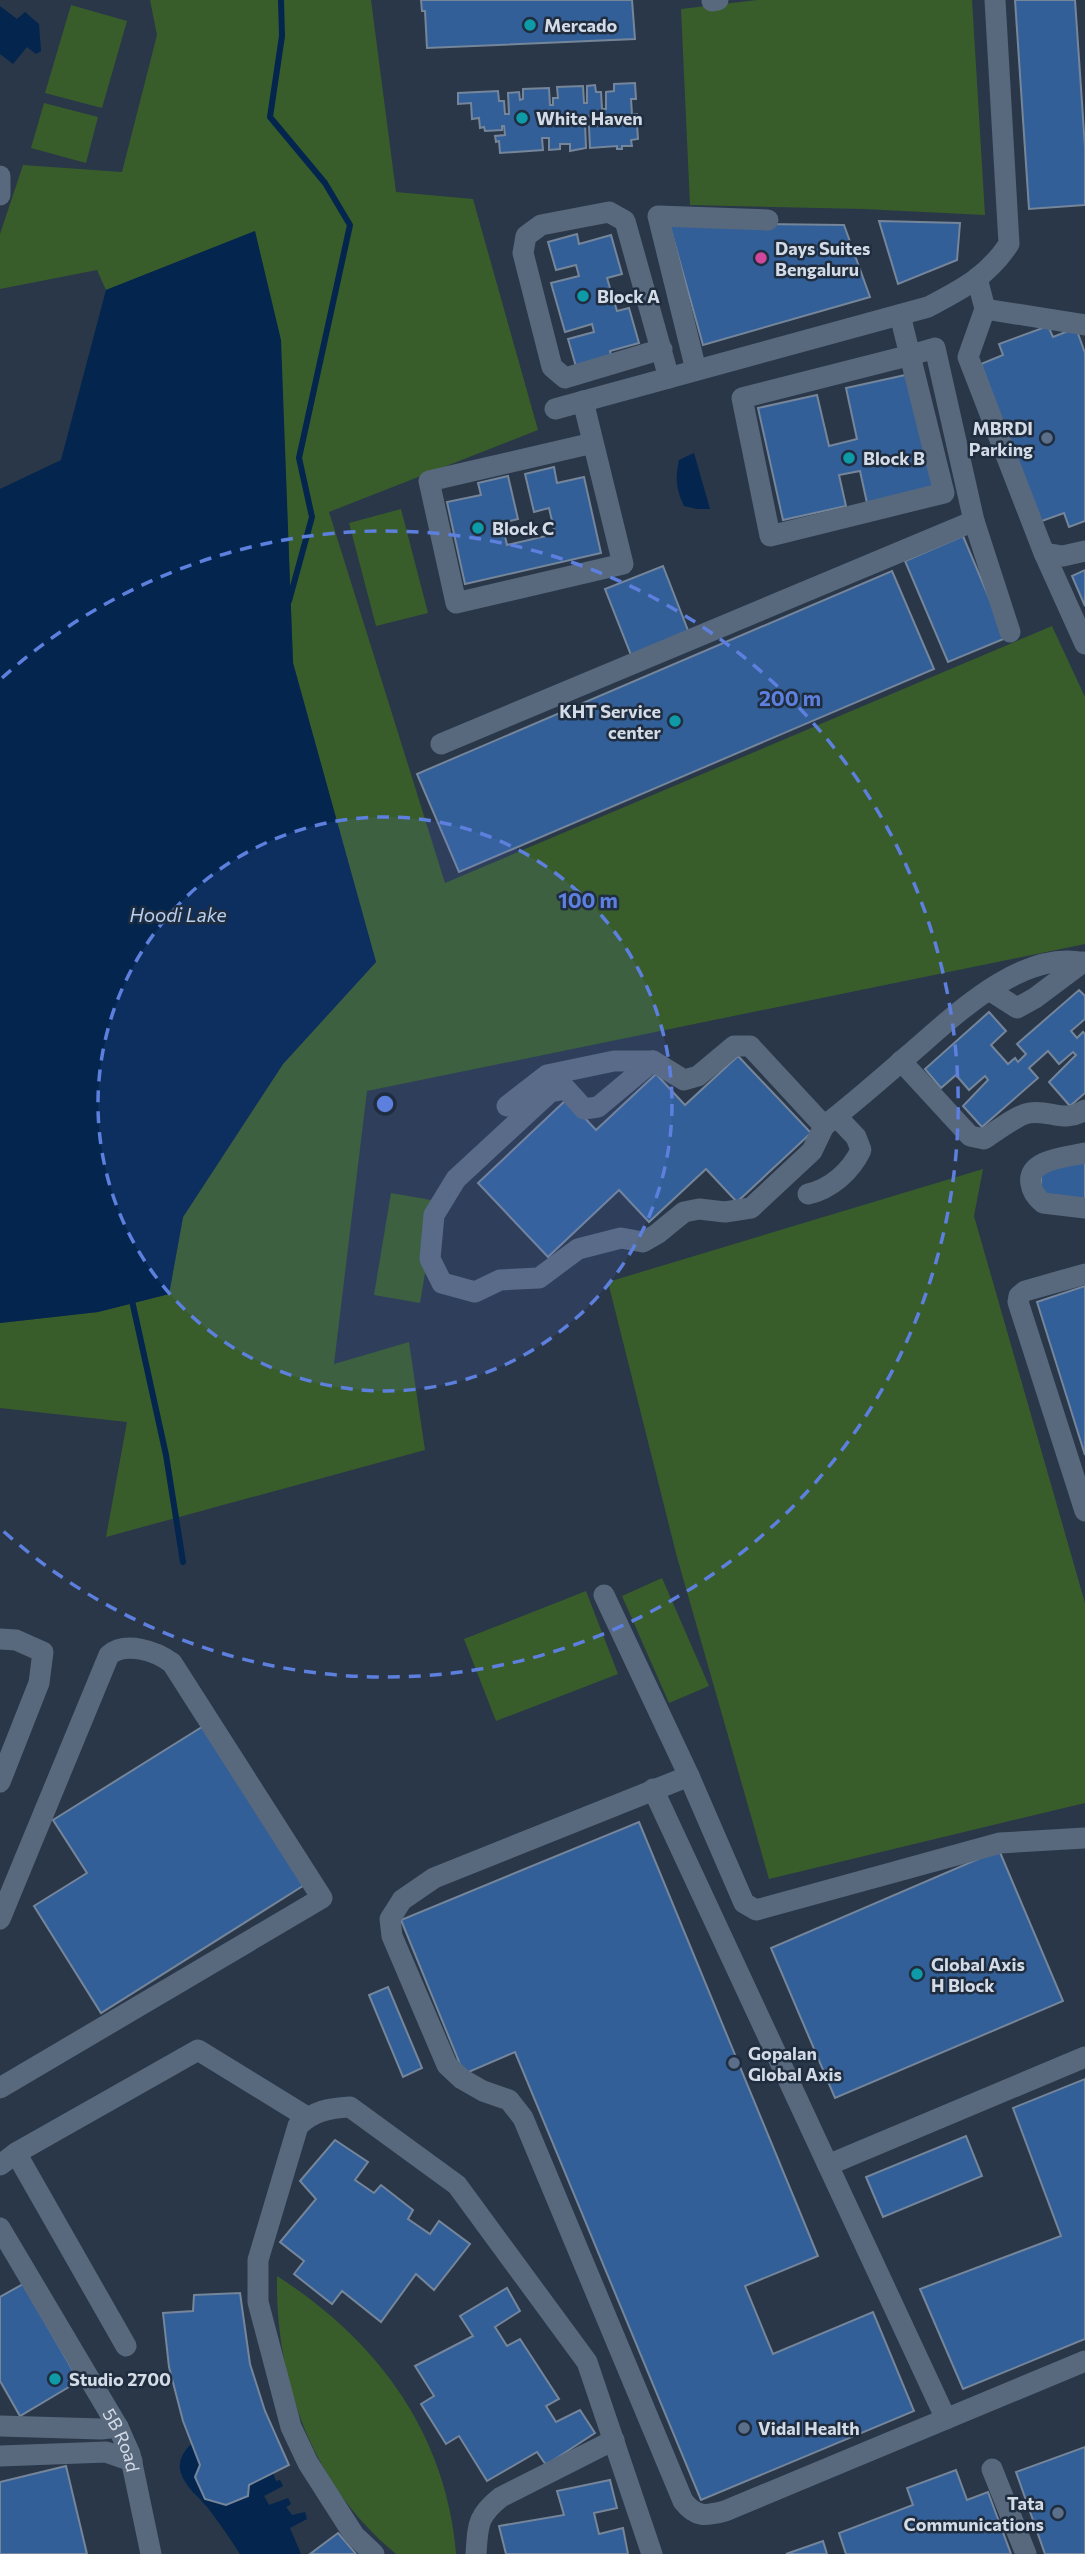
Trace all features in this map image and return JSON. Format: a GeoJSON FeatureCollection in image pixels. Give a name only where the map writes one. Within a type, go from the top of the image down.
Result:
{"type":"FeatureCollection","features":[{"type":"Feature","properties":{"kind":"street"},"geometry":{"type":"LineString","coordinates":[[555,408],[928,307],[995,264],[1009,244],[995,0]]}},
{"type":"Feature","properties":{"kind":"street"},"geometry":{"type":"LineString","coordinates":[[0,176],[0,195]]}},
{"type":"Feature","properties":{"kind":"street"},"geometry":{"type":"LineString","coordinates":[[662,349],[565,378],[552,367],[523,253],[526,236],[541,225],[609,212],[625,221],[662,349],[669,377]]}},
{"type":"Feature","properties":{"kind":"street"},"geometry":{"type":"LineString","coordinates":[[696,370],[658,216],[768,220]]}},
{"type":"Feature","properties":{"kind":"street"},"geometry":{"type":"LineString","coordinates":[[977,278],[985,309],[968,357],[1044,553],[1085,644]]}},
{"type":"Feature","properties":{"kind":"street"},"geometry":{"type":"LineString","coordinates":[[985,309],[1085,325]]}},
{"type":"Feature","properties":{"kind":"street"},"geometry":{"type":"LineString","coordinates":[[900,315],[911,355],[944,493],[770,536],[742,398],[911,355],[935,348],[974,521],[1010,632]]}},
{"type":"Feature","properties":{"kind":"street"},"geometry":{"type":"LineString","coordinates":[[583,401],[623,564],[456,603],[429,481],[593,443]]}},
{"type":"Feature","properties":{"kind":"street"},"geometry":{"type":"LineString","coordinates":[[441,744],[974,521]]}},
{"type":"Feature","properties":{"kind":"street"},"geometry":{"type":"LineString","coordinates":[[1044,553],[1063,556],[1085,551]]}},
{"type":"Feature","properties":{"kind":"street"},"geometry":{"type":"LineString","coordinates":[[653,1061],[598,1107],[584,1109],[566,1089],[550,1092],[456,1179],[434,1215],[430,1259],[442,1283],[475,1292],[500,1280],[539,1278],[578,1249],[621,1238],[643,1242],[684,1212],[699,1209],[725,1212],[751,1208],[812,1151],[830,1121],[974,999],[1003,980],[1053,961],[1084,962]]}},
{"type":"Feature","properties":{"kind":"street"},"geometry":{"type":"LineString","coordinates":[[989,990],[1017,1008],[1084,962]]}},
{"type":"Feature","properties":{"kind":"street"},"geometry":{"type":"LineString","coordinates":[[507,1106],[547,1074],[614,1061],[653,1061],[684,1080],[698,1076],[734,1046],[750,1046],[830,1121],[856,1137],[861,1150],[855,1163],[823,1191],[808,1194]]}},
{"type":"Feature","properties":{"kind":"street"},"geometry":{"type":"LineString","coordinates":[[901,1061],[970,1136],[984,1139],[1028,1113],[1063,1118],[1085,1110]]}},
{"type":"Feature","properties":{"kind":"street"},"geometry":{"type":"LineString","coordinates":[[1085,1153],[1040,1164],[1032,1171],[1030,1178],[1033,1192],[1043,1203],[1085,1208]]}},
{"type":"Feature","properties":{"kind":"street"},"geometry":{"type":"LineString","coordinates":[[1085,1274],[1025,1290],[1019,1296],[1018,1302],[1085,1511]]}},
{"type":"Feature","properties":{"kind":"street"},"geometry":{"type":"LineString","coordinates":[[604,1595],[689,1776],[744,1903],[756,1910],[1000,1843],[1085,1838]]}},
{"type":"Feature","properties":{"kind":"street"},"geometry":{"type":"LineString","coordinates":[[0,1639],[16,1640],[43,1652],[40,1683],[0,1782]]}},
{"type":"Feature","properties":{"kind":"street"},"geometry":{"type":"LineString","coordinates":[[0,1920],[109,1655],[118,1648],[156,1653],[172,1662],[322,1898],[0,2088]]}},
{"type":"Feature","properties":{"kind":"street"},"geometry":{"type":"LineString","coordinates":[[689,1776],[434,1878],[402,1900],[390,1919],[392,1936],[447,2065],[462,2079],[483,2091],[509,2100],[523,2118],[682,2501],[690,2511],[708,2515],[725,2511],[1085,2361]]}},
{"type":"Feature","properties":{"kind":"street"},"geometry":{"type":"LineString","coordinates":[[653,1789],[946,2419]]}},
{"type":"Feature","properties":{"kind":"street"},"geometry":{"type":"LineString","coordinates":[[126,2346],[8,2159],[198,2050],[307,2117]]}},
{"type":"Feature","properties":{"kind":"street"},"geometry":{"type":"LineString","coordinates":[[828,2165],[1085,2057]]}},
{"type":"Feature","properties":{"kind":"street"},"geometry":{"type":"LineString","coordinates":[[374,2554],[354,2535],[308,2463],[290,2427],[258,2302],[258,2260],[298,2126],[307,2117],[332,2108],[350,2107],[457,2185],[587,2362],[652,2554]]}},
{"type":"Feature","properties":{"kind":"street","name":"5B Road"},"geometry":{"type":"LineString","coordinates":[[0,2228],[118,2427],[132,2461],[151,2554]]}},
{"type":"Feature","properties":{"kind":"street"},"geometry":{"type":"LineString","coordinates":[[0,2426],[101,2429],[118,2427]]}},
{"type":"Feature","properties":{"kind":"street"},"geometry":{"type":"LineString","coordinates":[[476,2554],[478,2524],[488,2507],[501,2497],[614,2440]]}},
{"type":"Feature","properties":{"kind":"street"},"geometry":{"type":"LineString","coordinates":[[0,2456],[106,2452],[132,2461]]}},
{"type":"Feature","properties":{"kind":"street"},"geometry":{"type":"LineString","coordinates":[[992,2469],[1026,2554]]}},
{"type":"Feature","properties":{"kind":"green space"},"geometry":{"type":"Polygon","coordinates":[[[150,0],[371,0],[396,192],[473,199],[538,430],[329,512],[445,883],[1052,626],[1085,697],[1085,944],[367,1091],[334,1364],[409,1342],[425,1450],[106,1537],[127,1422],[0,1408],[0,1323],[98,1312],[169,1294],[183,1217],[283,1064],[376,962],[293,663],[285,458],[255,231],[106,290],[97,270],[0,289],[0,234],[23,165],[122,172],[157,35],[150,0]]]}},
{"type":"Feature","properties":{"kind":"green space"},"geometry":{"type":"Polygon","coordinates":[[[757,0],[972,0],[985,215],[690,205],[681,9],[757,0]]]}},
{"type":"Feature","properties":{"kind":"green space"},"geometry":{"type":"Polygon","coordinates":[[[71,5],[127,21],[102,108],[45,93],[71,5]]]}},
{"type":"Feature","properties":{"kind":"green space"},"geometry":{"type":"Polygon","coordinates":[[[44,103],[98,117],[86,163],[31,148],[44,103]]]}},
{"type":"Feature","properties":{"kind":"green space"},"geometry":{"type":"Polygon","coordinates":[[[401,509],[428,613],[376,626],[349,523],[401,509]]]}},
{"type":"Feature","properties":{"kind":"green space"},"geometry":{"type":"Polygon","coordinates":[[[983,1169],[974,1216],[1085,1603],[1085,1803],[769,1879],[677,1557],[608,1282],[983,1169]]]}},
{"type":"Feature","properties":{"kind":"green space"},"geometry":{"type":"Polygon","coordinates":[[[391,1193],[437,1201],[420,1303],[374,1295],[391,1193]]]}},
{"type":"Feature","properties":{"kind":"green space"},"geometry":{"type":"Polygon","coordinates":[[[662,1578],[709,1686],[669,1703],[622,1596],[662,1578]]]}},
{"type":"Feature","properties":{"kind":"green space"},"geometry":{"type":"Polygon","coordinates":[[[586,1591],[618,1674],[496,1721],[464,1639],[586,1591]]]}},
{"type":"Feature","properties":{"kind":"green space"},"geometry":{"type":"Polygon","coordinates":[[[277,2276],[313,2301],[346,2329],[375,2360],[400,2394],[421,2430],[438,2469],[450,2510],[456,2554],[396,2554],[367,2527],[342,2497],[321,2464],[292,2392],[283,2354],[277,2276]]]}},
{"type":"Feature","properties":{"kind":"water"},"geometry":{"type":"Polygon","coordinates":[[[0,6],[17,19],[25,12],[39,24],[41,51],[36,54],[27,47],[13,64],[0,54],[0,6]]]}},
{"type":"Feature","properties":{"kind":"water","name":"Hoodi Lake"},"geometry":{"type":"Polygon","coordinates":[[[255,231],[281,340],[293,663],[376,962],[283,1064],[183,1217],[169,1294],[98,1312],[0,1323],[0,489],[61,460],[106,290],[255,231]]]}},
{"type":"Feature","properties":{"kind":"water"},"geometry":{"type":"Polygon","coordinates":[[[694,453],[710,509],[684,506],[679,494],[679,460],[694,453]]]}},
{"type":"Feature","properties":{"kind":"water"},"geometry":{"type":"Polygon","coordinates":[[[192,2443],[200,2465],[195,2477],[204,2499],[226,2505],[248,2496],[249,2485],[273,2473],[276,2481],[280,2480],[283,2486],[264,2496],[269,2505],[288,2498],[291,2504],[286,2507],[292,2515],[305,2512],[307,2519],[290,2528],[301,2554],[240,2554],[183,2478],[181,2460],[192,2443]]]}},
{"type":"Feature","properties":{"kind":"building","name":"Mercado"},"geometry":{"type":"Polygon","coordinates":[[[421,0],[632,0],[635,39],[427,48],[425,11],[422,11],[421,0]]]}},
{"type":"Feature","properties":{"kind":"building"},"geometry":{"type":"Polygon","coordinates":[[[1015,0],[1075,0],[1085,147],[1085,205],[1029,209],[1015,0]]]}},
{"type":"Feature","properties":{"kind":"building","name":"White Haven"},"geometry":{"type":"Polygon","coordinates":[[[635,83],[636,99],[631,99],[632,114],[637,114],[637,119],[615,121],[615,125],[637,124],[638,139],[631,140],[632,146],[622,146],[622,149],[617,149],[617,146],[590,148],[589,126],[600,126],[599,116],[573,117],[574,125],[585,124],[586,148],[570,151],[570,144],[560,144],[560,149],[549,150],[549,138],[542,138],[543,150],[500,153],[499,141],[496,142],[495,136],[505,135],[504,126],[502,130],[485,131],[484,127],[480,128],[479,118],[472,119],[471,103],[458,104],[458,93],[498,91],[499,101],[504,101],[505,114],[509,114],[508,93],[519,92],[520,100],[523,99],[523,89],[549,88],[550,105],[553,105],[553,98],[558,98],[557,87],[583,86],[584,103],[587,103],[587,86],[595,85],[596,92],[601,92],[602,109],[606,109],[606,92],[614,91],[614,84],[635,83]]]}},
{"type":"Feature","properties":{"kind":"building"},"geometry":{"type":"Polygon","coordinates":[[[879,221],[960,223],[957,260],[898,284],[879,221]]]}},
{"type":"Feature","properties":{"kind":"building"},"geometry":{"type":"Polygon","coordinates":[[[669,223],[844,225],[870,297],[703,345],[669,223]]]}},
{"type":"Feature","properties":{"kind":"building","name":"Block A"},"geometry":{"type":"Polygon","coordinates":[[[577,234],[579,244],[611,235],[622,274],[607,278],[617,311],[629,308],[639,343],[610,351],[612,360],[577,370],[568,339],[594,332],[592,324],[565,332],[551,283],[579,276],[576,265],[556,270],[548,242],[577,234]]]}},
{"type":"Feature","properties":{"kind":"building","name":"MBRDI Parking"},"geometry":{"type":"Polygon","coordinates":[[[1048,326],[1053,337],[1076,328],[1085,353],[1085,521],[1069,527],[1064,513],[1039,522],[981,364],[1003,355],[999,344],[1048,326]]]}},
{"type":"Feature","properties":{"kind":"building","name":"Block B"},"geometry":{"type":"Polygon","coordinates":[[[910,374],[935,488],[867,503],[860,471],[839,475],[846,506],[783,520],[758,408],[817,395],[829,446],[857,439],[846,388],[910,374]]]}},
{"type":"Feature","properties":{"kind":"building","name":"Block C"},"geometry":{"type":"Polygon","coordinates":[[[554,467],[557,483],[584,477],[601,553],[465,584],[447,502],[481,495],[478,483],[508,476],[518,519],[502,523],[507,545],[555,534],[549,508],[534,512],[525,474],[554,467]]]}},
{"type":"Feature","properties":{"kind":"building"},"geometry":{"type":"Polygon","coordinates":[[[963,536],[1006,638],[948,662],[905,561],[963,536]]]}},
{"type":"Feature","properties":{"kind":"building"},"geometry":{"type":"Polygon","coordinates":[[[663,566],[689,633],[631,655],[605,589],[663,566]]]}},
{"type":"Feature","properties":{"kind":"building"},"geometry":{"type":"Polygon","coordinates":[[[1085,570],[1085,606],[1072,576],[1085,570]]]}},
{"type":"Feature","properties":{"kind":"building","name":"KHT Service center"},"geometry":{"type":"Polygon","coordinates":[[[892,571],[934,669],[459,872],[417,774],[892,571]]]}},
{"type":"Feature","properties":{"kind":"building"},"geometry":{"type":"Polygon","coordinates":[[[1079,990],[1085,996],[1085,1019],[1071,1031],[1077,1038],[1083,1032],[1085,1034],[1085,1093],[1070,1106],[1049,1082],[1076,1055],[1073,1052],[1059,1064],[1048,1051],[1029,1068],[1038,1078],[982,1127],[963,1106],[988,1080],[985,1076],[969,1090],[956,1075],[941,1088],[925,1069],[989,1012],[1006,1031],[991,1045],[1008,1064],[1015,1058],[1018,1062],[1026,1054],[1017,1044],[1079,990]]]}},
{"type":"Feature","properties":{"kind":"building"},"geometry":{"type":"Polygon","coordinates":[[[738,1056],[811,1133],[737,1202],[706,1169],[649,1222],[619,1190],[548,1257],[478,1183],[567,1099],[596,1130],[656,1074],[685,1105],[738,1056]]]}},
{"type":"Feature","properties":{"kind":"building"},"geometry":{"type":"Polygon","coordinates":[[[1085,1160],[1085,1201],[1041,1197],[1041,1170],[1085,1160]]]}},
{"type":"Feature","properties":{"kind":"building"},"geometry":{"type":"Polygon","coordinates":[[[1085,1286],[1085,1455],[1037,1302],[1085,1286]]]}},
{"type":"Feature","properties":{"kind":"building"},"geometry":{"type":"Polygon","coordinates":[[[205,1725],[306,1884],[101,2013],[34,1906],[87,1873],[53,1820],[205,1725]]]}},
{"type":"Feature","properties":{"kind":"building"},"geometry":{"type":"Polygon","coordinates":[[[639,1822],[818,2256],[745,2286],[773,2354],[873,2312],[914,2411],[701,2500],[515,2052],[464,2074],[401,1920],[639,1822]]]}},
{"type":"Feature","properties":{"kind":"building","name":"Global Axis H Block"},"geometry":{"type":"Polygon","coordinates":[[[999,1850],[1063,2001],[835,2098],[771,1948],[999,1850]]]}},
{"type":"Feature","properties":{"kind":"building"},"geometry":{"type":"Polygon","coordinates":[[[388,1987],[422,2068],[403,2077],[369,1995],[388,1987]]]}},
{"type":"Feature","properties":{"kind":"building"},"geometry":{"type":"Polygon","coordinates":[[[1085,2079],[1085,2339],[963,2389],[920,2289],[1061,2236],[1013,2108],[1085,2079]]]}},
{"type":"Feature","properties":{"kind":"building"},"geometry":{"type":"Polygon","coordinates":[[[966,2136],[982,2176],[883,2217],[866,2177],[966,2136]]]}},
{"type":"Feature","properties":{"kind":"building"},"geometry":{"type":"Polygon","coordinates":[[[335,2140],[368,2162],[355,2180],[374,2193],[381,2185],[413,2210],[408,2219],[430,2234],[439,2221],[470,2244],[434,2290],[416,2274],[381,2322],[342,2291],[332,2304],[294,2274],[304,2261],[280,2242],[316,2199],[300,2181],[335,2140]]]}},
{"type":"Feature","properties":{"kind":"building"},"geometry":{"type":"Polygon","coordinates":[[[23,2284],[79,2381],[20,2416],[0,2381],[0,2297],[23,2284]]]}},
{"type":"Feature","properties":{"kind":"building"},"geometry":{"type":"Polygon","coordinates":[[[507,2288],[520,2311],[495,2327],[507,2346],[520,2339],[559,2399],[546,2406],[556,2422],[580,2410],[595,2433],[546,2465],[537,2452],[487,2481],[459,2436],[446,2444],[421,2404],[434,2396],[415,2366],[473,2336],[460,2316],[507,2288]]]}},
{"type":"Feature","properties":{"kind":"building"},"geometry":{"type":"Polygon","coordinates":[[[240,2293],[250,2364],[265,2411],[289,2465],[249,2485],[248,2496],[226,2505],[205,2499],[195,2477],[200,2465],[183,2421],[169,2367],[163,2313],[193,2311],[194,2295],[240,2293]]]}},
{"type":"Feature","properties":{"kind":"building","name":"Tata Communications"},"geometry":{"type":"Polygon","coordinates":[[[1085,2447],[1085,2554],[1045,2554],[1016,2472],[1085,2447]]]}},
{"type":"Feature","properties":{"kind":"building"},"geometry":{"type":"Polygon","coordinates":[[[66,2466],[87,2554],[0,2554],[0,2482],[66,2466]]]}},
{"type":"Feature","properties":{"kind":"building"},"geometry":{"type":"Polygon","coordinates":[[[956,2470],[967,2500],[988,2492],[1011,2554],[846,2554],[839,2533],[913,2505],[907,2488],[956,2470]]]}},
{"type":"Feature","properties":{"kind":"building"},"geometry":{"type":"Polygon","coordinates":[[[610,2480],[617,2508],[594,2513],[599,2534],[623,2528],[628,2554],[506,2554],[499,2526],[564,2515],[557,2491],[610,2480]]]}},
{"type":"Feature","properties":{"kind":"building"},"geometry":{"type":"Polygon","coordinates":[[[338,2533],[356,2554],[310,2554],[338,2533]]]}},
{"type":"Feature","properties":{"kind":"building"},"geometry":{"type":"Polygon","coordinates":[[[823,2541],[827,2554],[786,2554],[823,2541]]]}},
{"type":"Feature","properties":{"kind":"waterway"},"geometry":{"type":"LineString","coordinates":[[281,0],[282,36],[270,117],[325,183],[350,225],[299,458],[312,517],[289,601]]}},
{"type":"Feature","properties":{"kind":"waterway"},"geometry":{"type":"LineString","coordinates":[[131,1296],[166,1455],[183,1562]]}},
{"type":"Feature","properties":{"kind":"place","name":"Mercado"},"geometry":{"type":"Point","coordinates":[530,25]}},
{"type":"Feature","properties":{"kind":"place","name":"White Haven"},"geometry":{"type":"Point","coordinates":[522,118]}},
{"type":"Feature","properties":{"kind":"place","name":"Days Suites Bengaluru"},"geometry":{"type":"Point","coordinates":[761,258]}},
{"type":"Feature","properties":{"kind":"place","name":"Block A"},"geometry":{"type":"Point","coordinates":[583,296]}},
{"type":"Feature","properties":{"kind":"place","name":"MBRDI Parking"},"geometry":{"type":"Point","coordinates":[1047,438]}},
{"type":"Feature","properties":{"kind":"place","name":"Block B"},"geometry":{"type":"Point","coordinates":[849,458]}},
{"type":"Feature","properties":{"kind":"place","name":"Block C"},"geometry":{"type":"Point","coordinates":[478,528]}},
{"type":"Feature","properties":{"kind":"place","name":"KHT Service center"},"geometry":{"type":"Point","coordinates":[675,721]}},
{"type":"Feature","properties":{"kind":"place","name":"Global Axis H Block"},"geometry":{"type":"Point","coordinates":[917,1974]}},
{"type":"Feature","properties":{"kind":"place","name":"Gopalan Global Axis"},"geometry":{"type":"Point","coordinates":[734,2063]}},
{"type":"Feature","properties":{"kind":"place","name":"Studio 2700"},"geometry":{"type":"Point","coordinates":[55,2379]}},
{"type":"Feature","properties":{"kind":"place","name":"Vidal Health"},"geometry":{"type":"Point","coordinates":[744,2428]}},
{"type":"Feature","properties":{"kind":"place","name":"Tata Communications"},"geometry":{"type":"Point","coordinates":[1058,2513]}}]}
